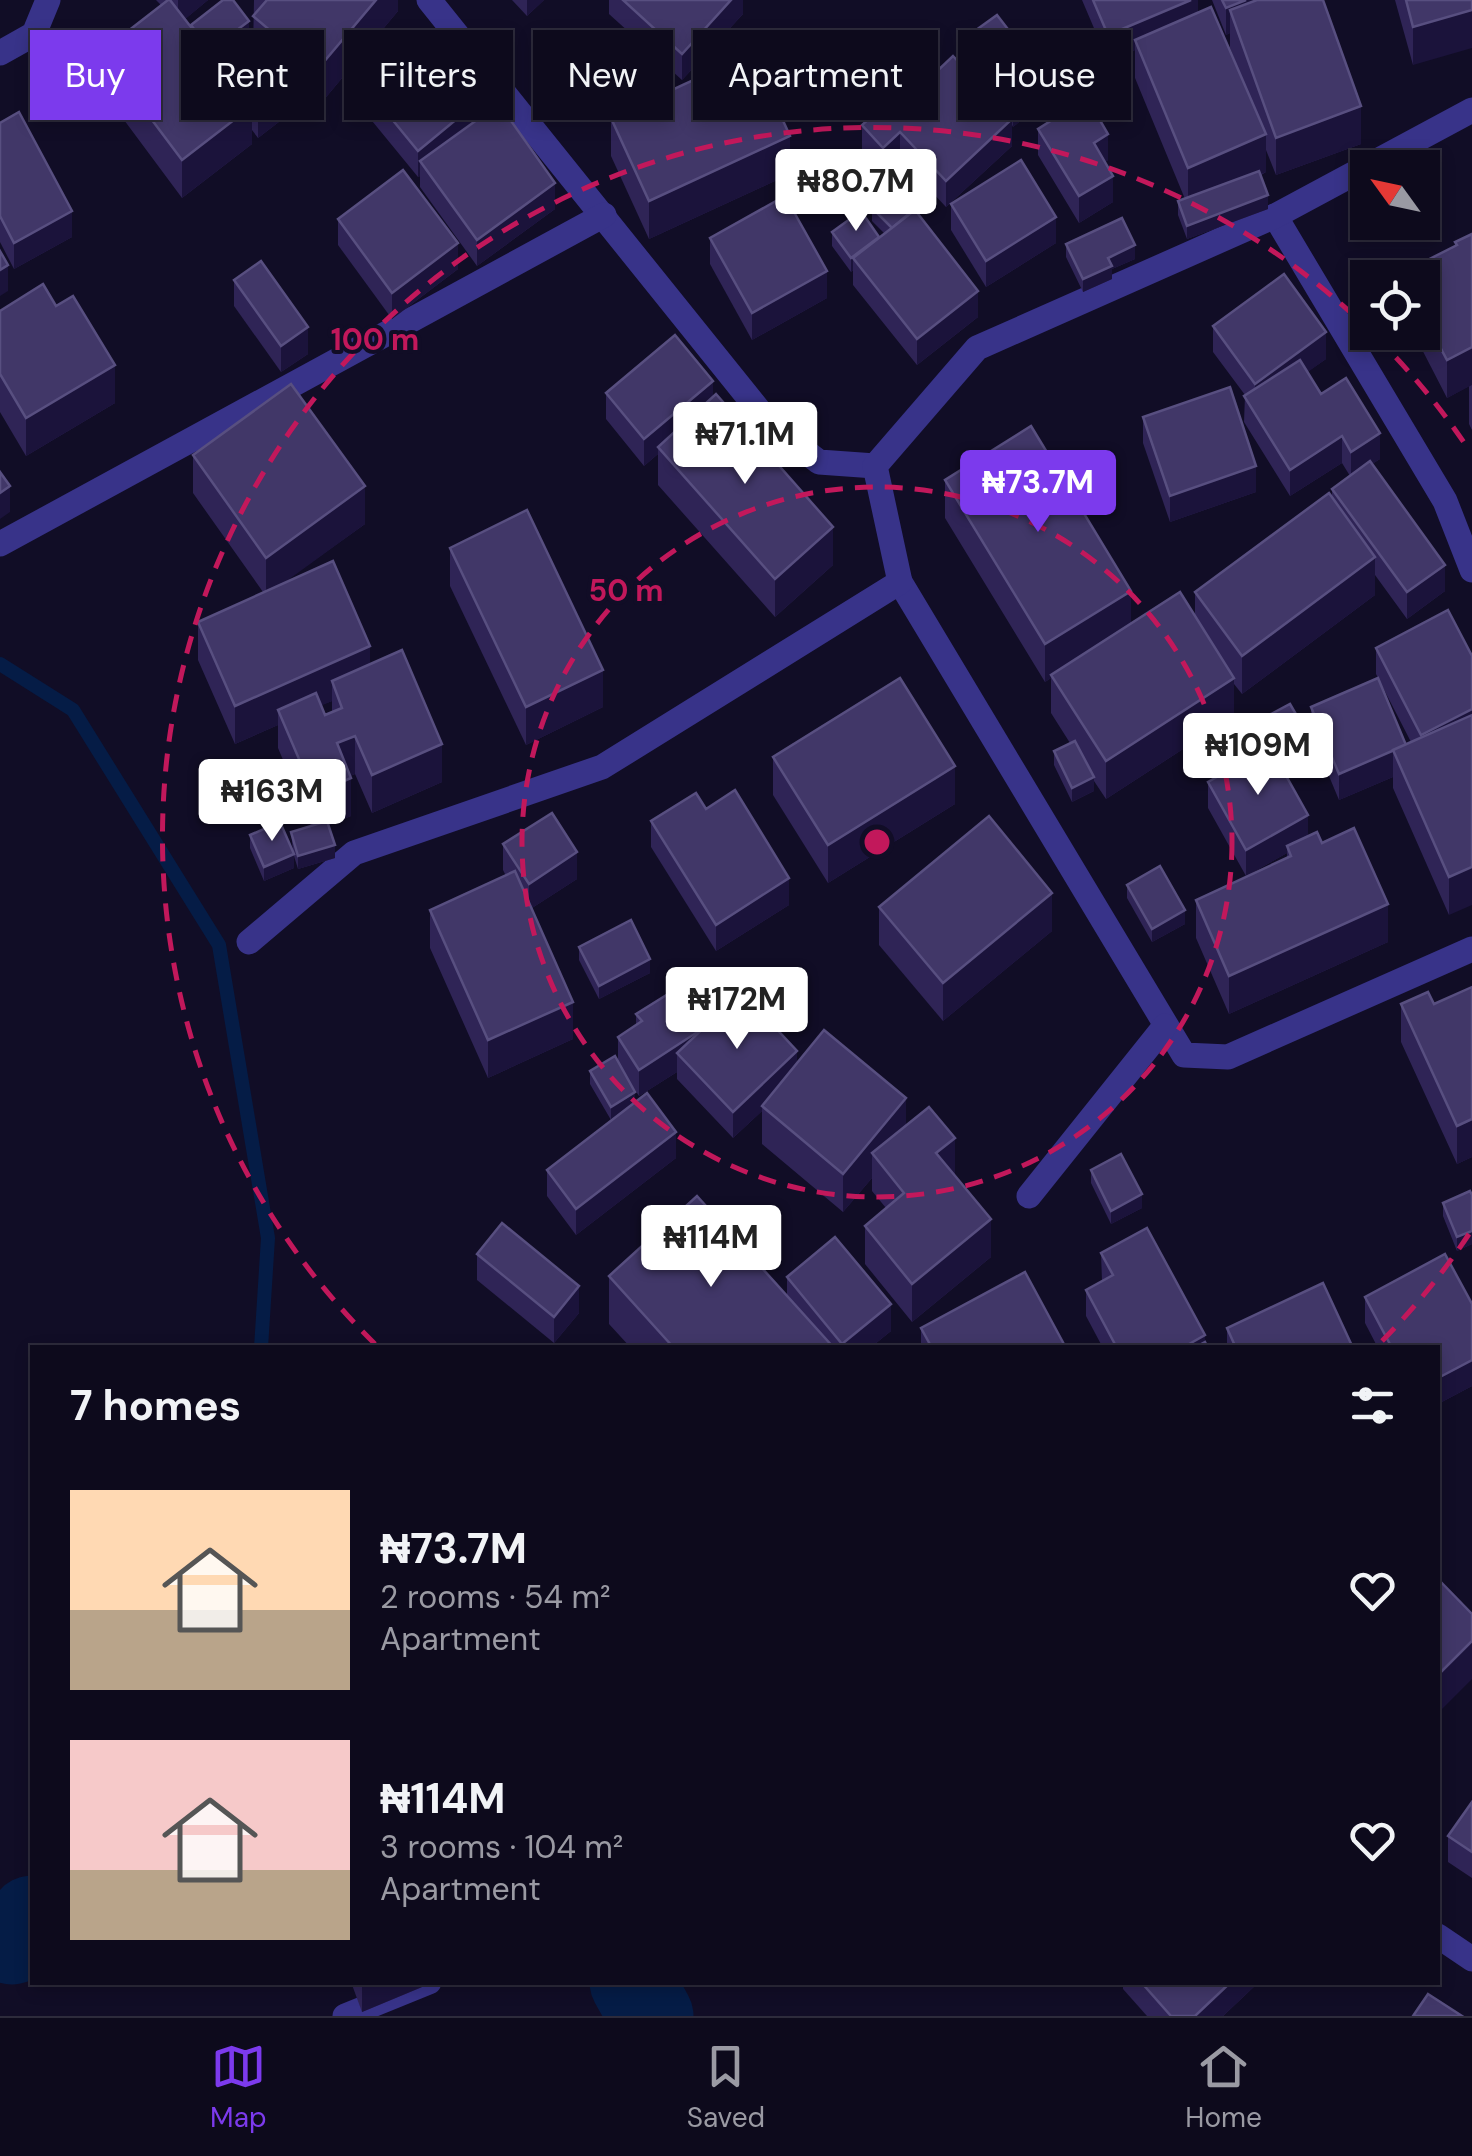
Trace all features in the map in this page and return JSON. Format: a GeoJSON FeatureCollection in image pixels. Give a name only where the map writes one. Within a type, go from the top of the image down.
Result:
{"type":"FeatureCollection","features":[{"type":"Feature","properties":{"kind":"street"},"geometry":{"type":"LineString","coordinates":[[0,53],[34,34],[48,0]]}},
{"type":"Feature","properties":{"kind":"street"},"geometry":{"type":"LineString","coordinates":[[429,0],[769,423],[819,462],[875,466]]}},
{"type":"Feature","properties":{"kind":"street"},"geometry":{"type":"LineString","coordinates":[[875,466],[977,348],[1275,216],[1472,110]]}},
{"type":"Feature","properties":{"kind":"street"},"geometry":{"type":"LineString","coordinates":[[0,544],[604,215]]}},
{"type":"Feature","properties":{"kind":"street"},"geometry":{"type":"LineString","coordinates":[[1275,216],[1445,502],[1472,570]]}},
{"type":"Feature","properties":{"kind":"street"},"geometry":{"type":"LineString","coordinates":[[875,466],[900,582],[1184,1055],[1228,1057],[1472,950]]}},
{"type":"Feature","properties":{"kind":"street"},"geometry":{"type":"LineString","coordinates":[[249,942],[354,853],[602,767],[900,582]]}},
{"type":"Feature","properties":{"kind":"street"},"geometry":{"type":"LineString","coordinates":[[1030,1196],[1166,1026]]}},
{"type":"Feature","properties":{"kind":"street"},"geometry":{"type":"LineString","coordinates":[[1440,1937],[1472,1959]]}},
{"type":"Feature","properties":{"kind":"street"},"geometry":{"type":"LineString","coordinates":[[345,2016],[422,1985]]}},
{"type":"Feature","properties":{"kind":"building"},"geometry":{"type":"Polygon","coordinates":[[[170,0],[193,30],[181,30],[181,120],[234,120],[182,160],[152,120],[161,120],[161,30],[129,30],[170,0]]]}},
{"type":"Feature","properties":{"kind":"building"},"geometry":{"type":"Polygon","coordinates":[[[223,0],[233,0],[249,21],[237,30],[195,30],[191,25],[223,0]]]}},
{"type":"Feature","properties":{"kind":"building"},"geometry":{"type":"Polygon","coordinates":[[[267,0],[376,0],[351,30],[344,30],[344,38],[324,62],[324,30],[270,30],[253,16],[267,0]]]}},
{"type":"Feature","properties":{"kind":"building"},"geometry":{"type":"Polygon","coordinates":[[[623,0],[731,0],[704,30],[693,30],[693,42],[682,54],[673,46],[673,30],[656,30],[623,0]]]}},
{"type":"Feature","properties":{"kind":"building"},"geometry":{"type":"Polygon","coordinates":[[[1093,0],[1191,0],[1120,30],[1106,30],[1093,0]]]}},
{"type":"Feature","properties":{"kind":"building"},"geometry":{"type":"Polygon","coordinates":[[[1222,0],[1246,0],[1226,8],[1222,0]]]}},
{"type":"Feature","properties":{"kind":"building"},"geometry":{"type":"Polygon","coordinates":[[[1257,0],[1323,0],[1361,106],[1276,138],[1230,10],[1257,0]]]}},
{"type":"Feature","properties":{"kind":"building"},"geometry":{"type":"Polygon","coordinates":[[[1406,0],[1472,0],[1472,10],[1413,27],[1406,0]]]}},
{"type":"Feature","properties":{"kind":"building"},"geometry":{"type":"Polygon","coordinates":[[[1211,7],[1266,134],[1188,168],[1135,40],[1211,7]]]}},
{"type":"Feature","properties":{"kind":"building"},"geometry":{"type":"Polygon","coordinates":[[[997,15],[1009,30],[976,30],[997,15]]]}},
{"type":"Feature","properties":{"kind":"building"},"geometry":{"type":"Polygon","coordinates":[[[953,56],[958,61],[958,120],[1011,120],[946,181],[900,132],[883,148],[862,125],[867,120],[938,120],[938,70],[953,56]]]}},
{"type":"Feature","properties":{"kind":"building"},"geometry":{"type":"Polygon","coordinates":[[[693,80],[693,120],[783,120],[790,136],[649,201],[612,120],[673,120],[673,89],[693,80]]]}},
{"type":"Feature","properties":{"kind":"building"},"geometry":{"type":"Polygon","coordinates":[[[19,112],[72,211],[14,243],[0,216],[0,123],[19,112]]]}},
{"type":"Feature","properties":{"kind":"building"},"geometry":{"type":"Polygon","coordinates":[[[393,120],[456,120],[418,151],[393,120]]]}},
{"type":"Feature","properties":{"kind":"building"},"geometry":{"type":"Polygon","coordinates":[[[477,120],[510,120],[555,183],[477,240],[420,161],[477,120]]]}},
{"type":"Feature","properties":{"kind":"building"},"geometry":{"type":"Polygon","coordinates":[[[1052,120],[1100,120],[1108,134],[1094,143],[1113,176],[1079,196],[1038,129],[1052,120]]]}},
{"type":"Feature","properties":{"kind":"building"},"geometry":{"type":"Polygon","coordinates":[[[1021,160],[1056,217],[986,261],[951,204],[1021,160]]]}},
{"type":"Feature","properties":{"kind":"building"},"geometry":{"type":"Polygon","coordinates":[[[403,170],[458,243],[392,293],[338,219],[403,170]]]}},
{"type":"Feature","properties":{"kind":"building"},"geometry":{"type":"Polygon","coordinates":[[[1259,171],[1268,195],[1187,226],[1178,201],[1259,171]]]}},
{"type":"Feature","properties":{"kind":"building"},"geometry":{"type":"Polygon","coordinates":[[[895,184],[918,206],[892,228],[872,208],[895,184]]]}},
{"type":"Feature","properties":{"kind":"building"},"geometry":{"type":"Polygon","coordinates":[[[785,196],[827,271],[752,313],[710,238],[785,196]]]}},
{"type":"Feature","properties":{"kind":"building"},"geometry":{"type":"Polygon","coordinates":[[[915,210],[978,291],[917,339],[853,258],[915,210]]]}},
{"type":"Feature","properties":{"kind":"building"},"geometry":{"type":"Polygon","coordinates":[[[861,211],[879,237],[851,258],[832,232],[861,211]]]}},
{"type":"Feature","properties":{"kind":"building"},"geometry":{"type":"Polygon","coordinates":[[[1122,218],[1135,245],[1108,258],[1112,266],[1083,279],[1066,244],[1122,218]]]}},
{"type":"Feature","properties":{"kind":"building"},"geometry":{"type":"Polygon","coordinates":[[[1472,234],[1472,347],[1447,360],[1440,347],[1440,260],[1428,260],[1457,245],[1455,242],[1472,234]]]}},
{"type":"Feature","properties":{"kind":"building"},"geometry":{"type":"Polygon","coordinates":[[[0,251],[8,265],[0,270],[0,251]]]}},
{"type":"Feature","properties":{"kind":"building"},"geometry":{"type":"Polygon","coordinates":[[[261,261],[308,327],[281,346],[234,280],[261,261]]]}},
{"type":"Feature","properties":{"kind":"building"},"geometry":{"type":"Polygon","coordinates":[[[1284,274],[1326,332],[1255,384],[1213,326],[1284,274]]]}},
{"type":"Feature","properties":{"kind":"building"},"geometry":{"type":"Polygon","coordinates":[[[43,284],[56,306],[73,296],[115,365],[26,418],[0,374],[0,311],[43,284]]]}},
{"type":"Feature","properties":{"kind":"building"},"geometry":{"type":"Polygon","coordinates":[[[675,335],[713,381],[644,439],[606,393],[675,335]]]}},
{"type":"Feature","properties":{"kind":"building"},"geometry":{"type":"Polygon","coordinates":[[[1300,360],[1321,394],[1346,378],[1380,433],[1351,452],[1342,436],[1290,470],[1244,396],[1300,360]]]}},
{"type":"Feature","properties":{"kind":"building"},"geometry":{"type":"Polygon","coordinates":[[[291,384],[365,486],[266,558],[193,455],[291,384]]]}},
{"type":"Feature","properties":{"kind":"building"},"geometry":{"type":"Polygon","coordinates":[[[1230,387],[1256,466],[1170,496],[1143,417],[1230,387]]]}},
{"type":"Feature","properties":{"kind":"building"},"geometry":{"type":"Polygon","coordinates":[[[716,394],[833,527],[775,579],[658,447],[716,394]]]}},
{"type":"Feature","properties":{"kind":"building"},"geometry":{"type":"Polygon","coordinates":[[[1031,426],[1131,591],[1045,644],[945,480],[1031,426]]]}},
{"type":"Feature","properties":{"kind":"building"},"geometry":{"type":"Polygon","coordinates":[[[1370,461],[1445,565],[1407,592],[1332,489],[1370,461]]]}},
{"type":"Feature","properties":{"kind":"building"},"geometry":{"type":"Polygon","coordinates":[[[0,472],[10,486],[0,493],[0,472]]]}},
{"type":"Feature","properties":{"kind":"building"},"geometry":{"type":"Polygon","coordinates":[[[1329,493],[1375,557],[1242,656],[1195,592],[1329,493]]]}},
{"type":"Feature","properties":{"kind":"building"},"geometry":{"type":"Polygon","coordinates":[[[527,510],[603,670],[526,707],[450,548],[527,510]]]}},
{"type":"Feature","properties":{"kind":"building"},"geometry":{"type":"Polygon","coordinates":[[[333,561],[370,646],[235,706],[198,622],[333,561]]]}},
{"type":"Feature","properties":{"kind":"building"},"geometry":{"type":"Polygon","coordinates":[[[1180,592],[1234,678],[1106,761],[1051,675],[1180,592]]]}},
{"type":"Feature","properties":{"kind":"building"},"geometry":{"type":"Polygon","coordinates":[[[1448,610],[1472,656],[1472,709],[1421,735],[1376,648],[1448,610]]]}},
{"type":"Feature","properties":{"kind":"building"},"geometry":{"type":"Polygon","coordinates":[[[402,650],[442,744],[372,775],[355,736],[337,743],[351,778],[314,794],[278,710],[316,693],[325,715],[342,708],[332,681],[402,650]]]}},
{"type":"Feature","properties":{"kind":"building"},"geometry":{"type":"Polygon","coordinates":[[[900,678],[955,766],[828,845],[773,757],[900,678]]]}},
{"type":"Feature","properties":{"kind":"building"},"geometry":{"type":"Polygon","coordinates":[[[1378,678],[1406,745],[1339,774],[1311,707],[1378,678]]]}},
{"type":"Feature","properties":{"kind":"building"},"geometry":{"type":"Polygon","coordinates":[[[1290,704],[1311,740],[1277,760],[1256,722],[1290,704]]]}},
{"type":"Feature","properties":{"kind":"building"},"geometry":{"type":"Polygon","coordinates":[[[1472,715],[1472,867],[1449,877],[1393,750],[1472,715]]]}},
{"type":"Feature","properties":{"kind":"building"},"geometry":{"type":"Polygon","coordinates":[[[1075,741],[1094,777],[1072,788],[1054,751],[1075,741]]]}},
{"type":"Feature","properties":{"kind":"building"},"geometry":{"type":"Polygon","coordinates":[[[1270,747],[1308,815],[1246,850],[1208,782],[1270,747]]]}},
{"type":"Feature","properties":{"kind":"building"},"geometry":{"type":"Polygon","coordinates":[[[735,790],[789,878],[716,925],[651,821],[696,793],[706,809],[735,790]]]}},
{"type":"Feature","properties":{"kind":"building"},"geometry":{"type":"Polygon","coordinates":[[[552,813],[577,852],[529,884],[503,844],[552,813]]]}},
{"type":"Feature","properties":{"kind":"building"},"geometry":{"type":"Polygon","coordinates":[[[989,816],[1052,893],[943,983],[879,907],[989,816]]]}},
{"type":"Feature","properties":{"kind":"building"},"geometry":{"type":"Polygon","coordinates":[[[327,821],[335,845],[298,856],[291,832],[327,821]]]}},
{"type":"Feature","properties":{"kind":"building"},"geometry":{"type":"Polygon","coordinates":[[[280,822],[294,854],[264,867],[250,835],[280,822]]]}},
{"type":"Feature","properties":{"kind":"building"},"geometry":{"type":"Polygon","coordinates":[[[1354,828],[1388,904],[1229,976],[1196,900],[1291,856],[1287,846],[1317,832],[1322,843],[1354,828]]]}},
{"type":"Feature","properties":{"kind":"building"},"geometry":{"type":"Polygon","coordinates":[[[1160,866],[1185,910],[1152,929],[1127,885],[1160,866]]]}},
{"type":"Feature","properties":{"kind":"building"},"geometry":{"type":"Polygon","coordinates":[[[515,871],[573,1002],[488,1040],[430,910],[515,871]]]}},
{"type":"Feature","properties":{"kind":"building"},"geometry":{"type":"Polygon","coordinates":[[[631,920],[650,959],[599,986],[579,947],[631,920]]]}},
{"type":"Feature","properties":{"kind":"building"},"geometry":{"type":"Polygon","coordinates":[[[1472,987],[1472,1119],[1457,1126],[1401,1004],[1428,992],[1434,1004],[1472,987]]]}},
{"type":"Feature","properties":{"kind":"building"},"geometry":{"type":"Polygon","coordinates":[[[673,991],[699,1031],[639,1070],[618,1037],[642,1021],[636,1014],[673,991]]]}},
{"type":"Feature","properties":{"kind":"building"},"geometry":{"type":"Polygon","coordinates":[[[742,992],[797,1051],[733,1112],[677,1053],[742,992]]]}},
{"type":"Feature","properties":{"kind":"building"},"geometry":{"type":"Polygon","coordinates":[[[824,1030],[906,1098],[843,1174],[762,1106],[824,1030]]]}},
{"type":"Feature","properties":{"kind":"building"},"geometry":{"type":"Polygon","coordinates":[[[615,1056],[635,1092],[611,1107],[590,1071],[615,1056]]]}},
{"type":"Feature","properties":{"kind":"building"},"geometry":{"type":"Polygon","coordinates":[[[647,1093],[676,1132],[576,1209],[547,1170],[647,1093]]]}},
{"type":"Feature","properties":{"kind":"building"},"geometry":{"type":"Polygon","coordinates":[[[929,1107],[955,1138],[936,1153],[991,1219],[912,1284],[865,1226],[904,1193],[872,1153],[929,1107]]]}},
{"type":"Feature","properties":{"kind":"building"},"geometry":{"type":"Polygon","coordinates":[[[1121,1154],[1142,1194],[1111,1211],[1091,1170],[1121,1154]]]}},
{"type":"Feature","properties":{"kind":"building"},"geometry":{"type":"Polygon","coordinates":[[[1470,1191],[1472,1231],[1457,1237],[1443,1203],[1470,1191]]]}},
{"type":"Feature","properties":{"kind":"building"},"geometry":{"type":"Polygon","coordinates":[[[697,1196],[831,1345],[671,1345],[609,1276],[697,1196]]]}},
{"type":"Feature","properties":{"kind":"building"},"geometry":{"type":"Polygon","coordinates":[[[502,1223],[579,1286],[554,1317],[477,1254],[502,1223]]]}},
{"type":"Feature","properties":{"kind":"building"},"geometry":{"type":"Polygon","coordinates":[[[1147,1228],[1205,1335],[1187,1345],[1115,1345],[1086,1290],[1113,1275],[1101,1253],[1147,1228]]]}},
{"type":"Feature","properties":{"kind":"building"},"geometry":{"type":"Polygon","coordinates":[[[835,1237],[891,1304],[842,1344],[787,1277],[835,1237]]]}},
{"type":"Feature","properties":{"kind":"building"},"geometry":{"type":"Polygon","coordinates":[[[1445,1254],[1472,1304],[1472,1360],[1440,1377],[1440,1345],[1390,1345],[1365,1297],[1445,1254]]]}},
{"type":"Feature","properties":{"kind":"building"},"geometry":{"type":"Polygon","coordinates":[[[1025,1272],[1064,1345],[930,1345],[921,1328],[1025,1272]]]}},
{"type":"Feature","properties":{"kind":"building"},"geometry":{"type":"Polygon","coordinates":[[[1323,1283],[1352,1345],[1235,1345],[1227,1328],[1323,1283]]]}},
{"type":"Feature","properties":{"kind":"building"},"geometry":{"type":"Polygon","coordinates":[[[1440,1581],[1472,1614],[1472,1641],[1440,1673],[1440,1581]]]}},
{"type":"Feature","properties":{"kind":"building"},"geometry":{"type":"Polygon","coordinates":[[[1472,1802],[1472,1852],[1448,1836],[1472,1802]]]}},
{"type":"Feature","properties":{"kind":"building"},"geometry":{"type":"Polygon","coordinates":[[[1144,1985],[1228,1985],[1195,2016],[1171,2016],[1144,1985]]]}},
{"type":"Feature","properties":{"kind":"building"},"geometry":{"type":"Polygon","coordinates":[[[1428,1994],[1462,2016],[1413,2016],[1428,1994]]]}},
{"type":"Feature","properties":{"kind":"waterway"},"geometry":{"type":"LineString","coordinates":[[0,664],[73,710],[219,945],[268,1238],[261,1345]]}},
{"type":"Feature","properties":{"kind":"waterway"},"geometry":{"type":"LineString","coordinates":[[0,1935],[12,1942],[30,1920]]}},
{"type":"Feature","properties":{"kind":"waterway"},"geometry":{"type":"LineString","coordinates":[[634,1985],[651,2016]]}}]}
